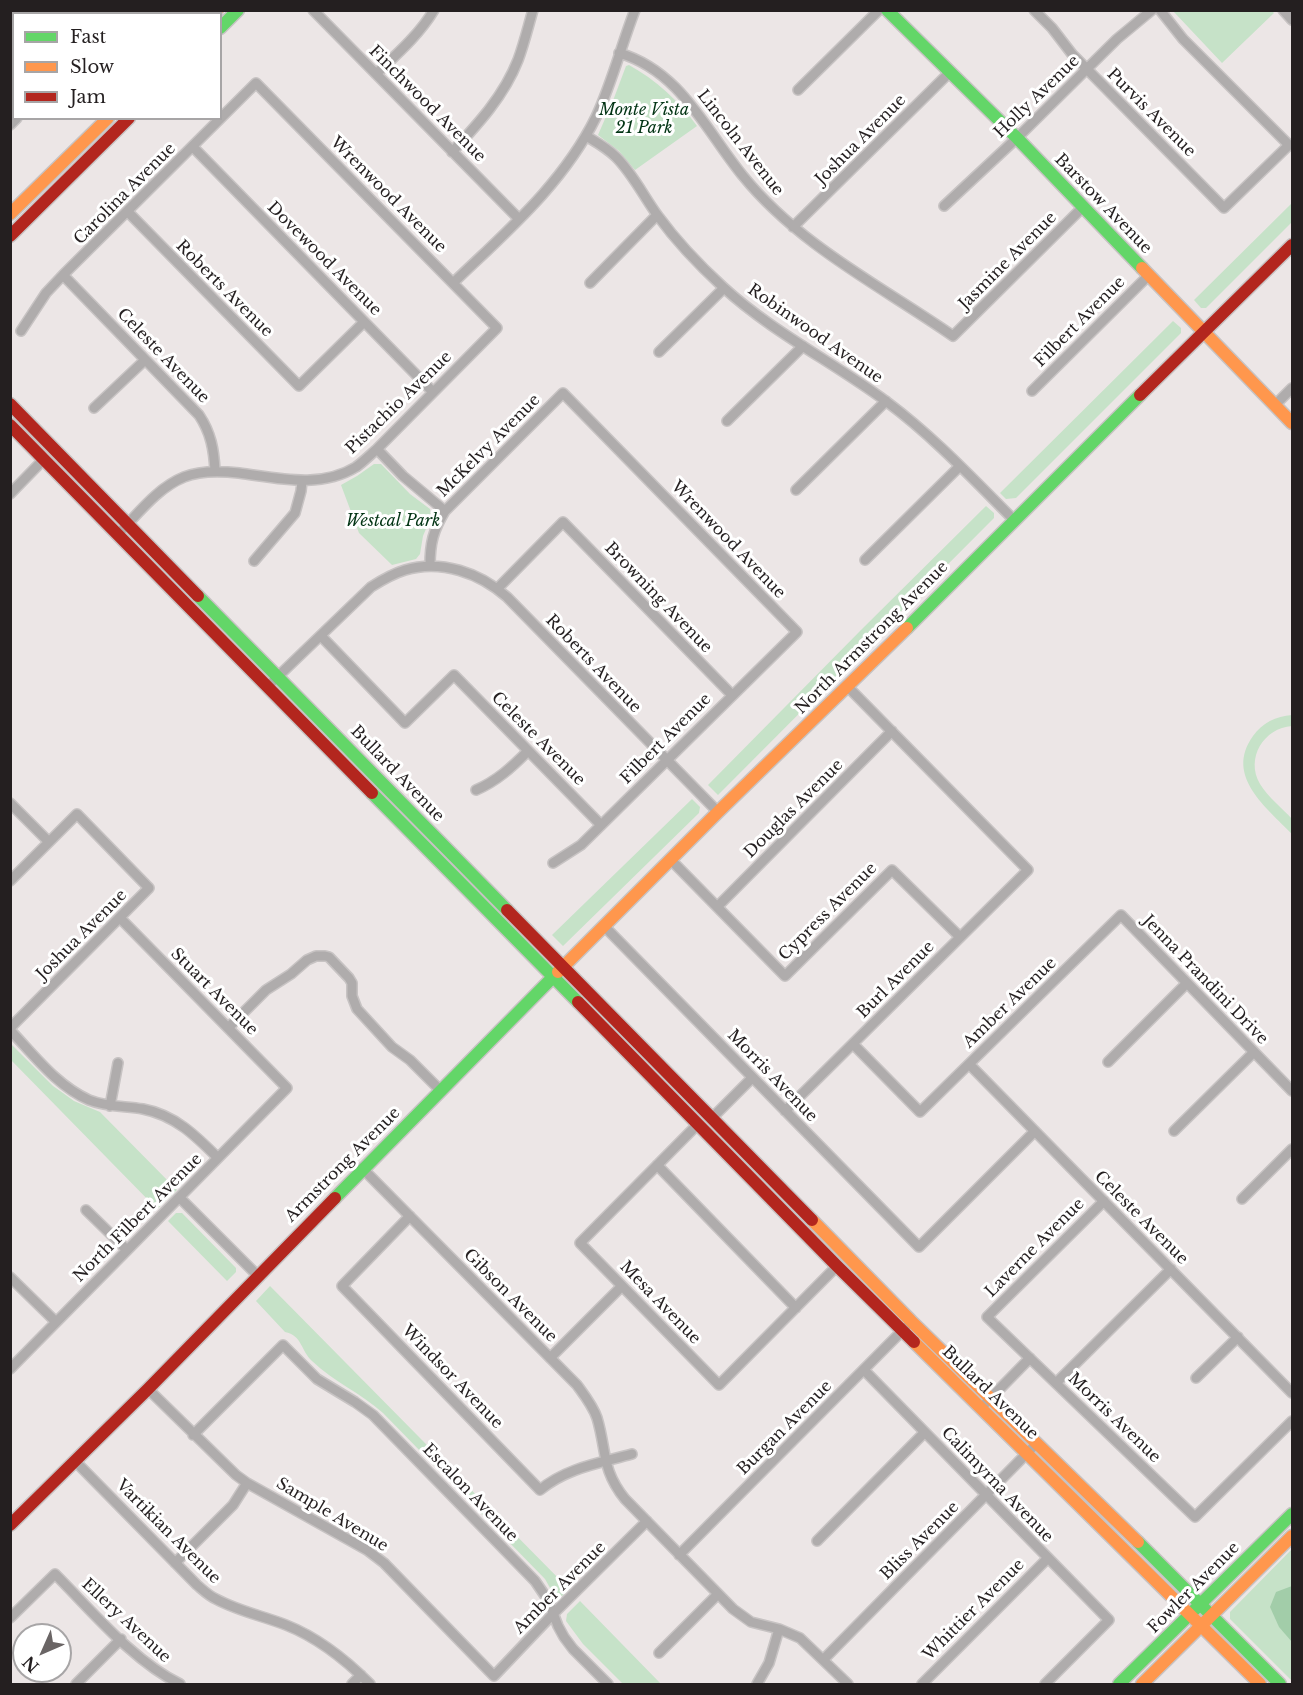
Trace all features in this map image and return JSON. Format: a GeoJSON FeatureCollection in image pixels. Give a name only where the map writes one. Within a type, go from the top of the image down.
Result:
{"type":"FeatureCollection","features":[{"type":"Feature","properties":{"kind":"main road"},"geometry":{"type":"LineString","coordinates":[[222,26],[238,10]]}},
{"type":"Feature","properties":{"kind":"main road","name":"Barstow Avenue"},"geometry":{"type":"LineString","coordinates":[[887,10],[1017,138],[1293,423]]}},
{"type":"Feature","properties":{"kind":"main road"},"geometry":{"type":"LineString","coordinates":[[10,214],[106,120]]}},
{"type":"Feature","properties":{"kind":"main road"},"geometry":{"type":"LineString","coordinates":[[10,236],[127,120]]}},
{"type":"Feature","properties":{"kind":"main road"},"geometry":{"type":"LineString","coordinates":[[1203,332],[1293,245]]}},
{"type":"Feature","properties":{"kind":"main road","name":"North Armstrong Avenue"},"geometry":{"type":"LineString","coordinates":[[564,967],[1203,332]]}},
{"type":"Feature","properties":{"kind":"main road","name":"Bullard Avenue"},"geometry":{"type":"LineString","coordinates":[[10,404],[912,1321],[1280,1684]]}},
{"type":"Feature","properties":{"kind":"main road","name":"Bullard Avenue"},"geometry":{"type":"LineString","coordinates":[[10,425],[837,1266],[1260,1684]]}},
{"type":"Feature","properties":{"kind":"main road"},"geometry":{"type":"LineString","coordinates":[[44,459],[51,458],[74,479],[88,484]]}},
{"type":"Feature","properties":{"kind":"main road","name":"Armstrong Avenue"},"geometry":{"type":"LineString","coordinates":[[147,1389],[362,1168],[564,967]]}},
{"type":"Feature","properties":{"kind":"main road","name":"Bullard Avenue"},"geometry":{"type":"LineString","coordinates":[[698,1124],[709,1126],[736,1151],[760,1167]]}},
{"type":"Feature","properties":{"kind":"main road"},"geometry":{"type":"LineString","coordinates":[[10,1525],[147,1389]]}},
{"type":"Feature","properties":{"kind":"main road","name":"Fowler Avenue"},"geometry":{"type":"LineString","coordinates":[[1119,1684],[1293,1514]]}},
{"type":"Feature","properties":{"kind":"main road","name":"Fowler Avenue"},"geometry":{"type":"LineString","coordinates":[[1143,1684],[1293,1536]]}},
{"type":"Feature","properties":{"kind":"street","name":"Finchwood Avenue"},"geometry":{"type":"LineString","coordinates":[[314,10],[519,219]]}},
{"type":"Feature","properties":{"kind":"street"},"geometry":{"type":"LineString","coordinates":[[376,74],[414,37],[434,10]]}},
{"type":"Feature","properties":{"kind":"street"},"geometry":{"type":"LineString","coordinates":[[452,152],[478,125],[494,103],[517,62],[533,10]]}},
{"type":"Feature","properties":{"kind":"street"},"geometry":{"type":"LineString","coordinates":[[453,283],[519,219],[570,161],[586,136],[606,94],[635,10]]}},
{"type":"Feature","properties":{"kind":"street"},"geometry":{"type":"LineString","coordinates":[[798,90],[879,10]]}},
{"type":"Feature","properties":{"kind":"street","name":"Purvis Avenue"},"geometry":{"type":"LineString","coordinates":[[1034,10],[1052,28],[1072,54],[1224,208],[1289,145],[1184,39],[1160,10]]}},
{"type":"Feature","properties":{"kind":"street","name":"Holly Avenue"},"geometry":{"type":"LineString","coordinates":[[944,206],[1117,39],[1152,10]]}},
{"type":"Feature","properties":{"kind":"street"},"geometry":{"type":"LineString","coordinates":[[1283,10],[1293,20]]}},
{"type":"Feature","properties":{"kind":"street","name":"Lincoln Avenue"},"geometry":{"type":"LineString","coordinates":[[619,53],[630,56],[652,69],[678,90],[693,106],[743,176],[768,205],[793,227],[819,247],[954,336]]}},
{"type":"Feature","properties":{"kind":"street","name":"Joshua Avenue"},"geometry":{"type":"LineString","coordinates":[[793,227],[949,73]]}},
{"type":"Feature","properties":{"kind":"street","name":"Carolina Avenue"},"geometry":{"type":"LineString","coordinates":[[222,118],[256,83]]}},
{"type":"Feature","properties":{"kind":"street","name":"Wrenwood Avenue"},"geometry":{"type":"LineString","coordinates":[[256,83],[497,328]]}},
{"type":"Feature","properties":{"kind":"street","name":"Carolina Avenue"},"geometry":{"type":"LineString","coordinates":[[21,332],[46,293],[220,120]]}},
{"type":"Feature","properties":{"kind":"street","name":"Robinwood Avenue"},"geometry":{"type":"LineString","coordinates":[[586,136],[615,156],[628,171],[657,215],[697,263],[724,288],[772,327],[886,401],[923,431],[1014,520]]}},
{"type":"Feature","properties":{"kind":"street","name":"Dovewood Avenue"},"geometry":{"type":"LineString","coordinates":[[193,147],[433,392]]}},
{"type":"Feature","properties":{"kind":"street","name":"Jasmine Avenue"},"geometry":{"type":"LineString","coordinates":[[954,336],[1083,207]]}},
{"type":"Feature","properties":{"kind":"street","name":"Roberts Avenue"},"geometry":{"type":"LineString","coordinates":[[128,212],[299,386],[364,322]]}},
{"type":"Feature","properties":{"kind":"street"},"geometry":{"type":"LineString","coordinates":[[590,283],[657,215]]}},
{"type":"Feature","properties":{"kind":"street","name":"Celeste Avenue"},"geometry":{"type":"LineString","coordinates":[[63,275],[191,405],[206,425],[213,445],[215,471]]}},
{"type":"Feature","properties":{"kind":"street","name":"Filbert Avenue"},"geometry":{"type":"LineString","coordinates":[[1032,391],[1149,275]]}},
{"type":"Feature","properties":{"kind":"street"},"geometry":{"type":"LineString","coordinates":[[659,352],[724,288]]}},
{"type":"Feature","properties":{"kind":"street","name":"Pistachio Avenue"},"geometry":{"type":"LineString","coordinates":[[118,534],[160,492],[185,477],[215,471],[302,481],[322,480],[340,475],[357,466],[497,328]]}},
{"type":"Feature","properties":{"kind":"street"},"geometry":{"type":"LineString","coordinates":[[727,421],[803,346]]}},
{"type":"Feature","properties":{"kind":"street"},"geometry":{"type":"LineString","coordinates":[[94,408],[145,360]]}},
{"type":"Feature","properties":{"kind":"street"},"geometry":{"type":"LineString","coordinates":[[1275,405],[1293,388]]}},
{"type":"Feature","properties":{"kind":"street","name":"Wrenwood Avenue"},"geometry":{"type":"LineString","coordinates":[[563,393],[797,632]]}},
{"type":"Feature","properties":{"kind":"street","name":"McKelvy Avenue"},"geometry":{"type":"LineString","coordinates":[[430,566],[430,546],[436,527],[445,511],[563,393]]}},
{"type":"Feature","properties":{"kind":"street"},"geometry":{"type":"LineString","coordinates":[[796,490],[886,401]]}},
{"type":"Feature","properties":{"kind":"street"},"geometry":{"type":"LineString","coordinates":[[377,448],[403,476],[445,511]]}},
{"type":"Feature","properties":{"kind":"street"},"geometry":{"type":"LineString","coordinates":[[10,494],[44,459]]}},
{"type":"Feature","properties":{"kind":"street"},"geometry":{"type":"LineString","coordinates":[[865,560],[960,466]]}},
{"type":"Feature","properties":{"kind":"street"},"geometry":{"type":"LineString","coordinates":[[254,561],[295,513],[302,481]]}},
{"type":"Feature","properties":{"kind":"street","name":"Browning Avenue"},"geometry":{"type":"LineString","coordinates":[[497,588],[563,522],[732,695]]}},
{"type":"Feature","properties":{"kind":"street"},"geometry":{"type":"LineString","coordinates":[[268,686],[371,587],[390,575],[407,569],[430,566]]}},
{"type":"Feature","properties":{"kind":"street","name":"Roberts Avenue"},"geometry":{"type":"LineString","coordinates":[[430,566],[466,572],[484,579],[497,588],[718,812]]}},
{"type":"Feature","properties":{"kind":"street","name":"Filbert Avenue"},"geometry":{"type":"LineString","coordinates":[[553,863],[581,845],[797,632]]}},
{"type":"Feature","properties":{"kind":"street","name":"Celeste Avenue"},"geometry":{"type":"LineString","coordinates":[[321,636],[405,723],[454,675],[602,825]]}},
{"type":"Feature","properties":{"kind":"street"},"geometry":{"type":"LineString","coordinates":[[848,687],[892,731]]}},
{"type":"Feature","properties":{"kind":"street","name":"Burl Avenue"},"geometry":{"type":"LineString","coordinates":[[785,1111],[1028,870],[892,731]]}},
{"type":"Feature","properties":{"kind":"street","name":"Douglas Avenue"},"geometry":{"type":"LineString","coordinates":[[717,908],[892,731]]}},
{"type":"Feature","properties":{"kind":"street"},"geometry":{"type":"LineString","coordinates":[[476,790],[504,774],[528,751]]}},
{"type":"Feature","properties":{"kind":"street"},"geometry":{"type":"LineString","coordinates":[[10,803],[49,842],[10,881]]}},
{"type":"Feature","properties":{"kind":"street","name":"Joshua Avenue"},"geometry":{"type":"LineString","coordinates":[[10,1029],[149,888],[77,814],[49,842]]}},
{"type":"Feature","properties":{"kind":"street"},"geometry":{"type":"LineString","coordinates":[[671,860],[717,908]]}},
{"type":"Feature","properties":{"kind":"street","name":"Cypress Avenue"},"geometry":{"type":"LineString","coordinates":[[717,908],[785,976],[892,870],[960,938]]}},
{"type":"Feature","properties":{"kind":"street","name":"Jenna Prandini Drive"},"geometry":{"type":"LineString","coordinates":[[1120,915],[1293,1091]]}},
{"type":"Feature","properties":{"kind":"street","name":"Amber Avenue"},"geometry":{"type":"LineString","coordinates":[[853,1044],[920,1112],[1120,915]]}},
{"type":"Feature","properties":{"kind":"street","name":"Stuart Avenue"},"geometry":{"type":"LineString","coordinates":[[120,918],[287,1088]]}},
{"type":"Feature","properties":{"kind":"street","name":"Morris Avenue"},"geometry":{"type":"LineString","coordinates":[[605,927],[919,1247],[1035,1131]]}},
{"type":"Feature","properties":{"kind":"street"},"geometry":{"type":"LineString","coordinates":[[228,1028],[266,990],[291,974],[307,960],[316,956],[329,957],[352,983],[352,996],[357,1009],[392,1047],[415,1064],[440,1090]]}},
{"type":"Feature","properties":{"kind":"street"},"geometry":{"type":"LineString","coordinates":[[1108,1062],[1187,983]]}},
{"type":"Feature","properties":{"kind":"street"},"geometry":{"type":"LineString","coordinates":[[10,1029],[60,1082],[75,1092],[91,1101],[110,1106],[153,1111],[170,1118],[197,1137],[218,1158]]}},
{"type":"Feature","properties":{"kind":"street"},"geometry":{"type":"LineString","coordinates":[[1174,1131],[1254,1052]]}},
{"type":"Feature","properties":{"kind":"street"},"geometry":{"type":"LineString","coordinates":[[110,1106],[118,1063]]}},
{"type":"Feature","properties":{"kind":"street","name":"Celeste Avenue"},"geometry":{"type":"LineString","coordinates":[[969,1064],[1293,1393]]}},
{"type":"Feature","properties":{"kind":"street"},"geometry":{"type":"LineString","coordinates":[[712,1118],[752,1078]]}},
{"type":"Feature","properties":{"kind":"street","name":"North Filbert Avenue"},"geometry":{"type":"LineString","coordinates":[[10,1370],[287,1088]]}},
{"type":"Feature","properties":{"kind":"street"},"geometry":{"type":"LineString","coordinates":[[698,1124],[657,1165],[796,1308],[837,1266]]}},
{"type":"Feature","properties":{"kind":"street"},"geometry":{"type":"LineString","coordinates":[[1242,1199],[1293,1149]]}},
{"type":"Feature","properties":{"kind":"street","name":"Mesa Avenue"},"geometry":{"type":"LineString","coordinates":[[657,1165],[580,1243],[719,1385],[796,1308]]}},
{"type":"Feature","properties":{"kind":"street","name":"Gibson Avenue"},"geometry":{"type":"LineString","coordinates":[[362,1168],[577,1385],[596,1416],[605,1461],[615,1487],[625,1499],[733,1609],[751,1622],[779,1629],[800,1638],[848,1684]]}},
{"type":"Feature","properties":{"kind":"street"},"geometry":{"type":"LineString","coordinates":[[180,1198],[257,1275]]}},
{"type":"Feature","properties":{"kind":"street","name":"Laverne Avenue"},"geometry":{"type":"LineString","coordinates":[[987,1317],[1104,1202]]}},
{"type":"Feature","properties":{"kind":"street"},"geometry":{"type":"LineString","coordinates":[[86,1210],[127,1250]]}},
{"type":"Feature","properties":{"kind":"street","name":"Windsor Avenue"},"geometry":{"type":"LineString","coordinates":[[410,1216],[342,1286],[540,1490],[561,1475],[605,1461]]}},
{"type":"Feature","properties":{"kind":"street"},"geometry":{"type":"LineString","coordinates":[[1056,1383],[1171,1269]]}},
{"type":"Feature","properties":{"kind":"street"},"geometry":{"type":"LineString","coordinates":[[10,1277],[56,1322]]}},
{"type":"Feature","properties":{"kind":"street"},"geometry":{"type":"LineString","coordinates":[[550,1358],[622,1286]]}},
{"type":"Feature","properties":{"kind":"street","name":"Morris Avenue"},"geometry":{"type":"LineString","coordinates":[[987,1317],[1195,1517],[1293,1420]]}},
{"type":"Feature","properties":{"kind":"street","name":"Burgan Avenue"},"geometry":{"type":"LineString","coordinates":[[680,1555],[912,1321]]}},
{"type":"Feature","properties":{"kind":"street"},"geometry":{"type":"LineString","coordinates":[[1197,1378],[1238,1337]]}},
{"type":"Feature","properties":{"kind":"street","name":"Escalon Avenue"},"geometry":{"type":"LineString","coordinates":[[193,1435],[283,1345],[317,1379],[373,1415],[535,1581],[548,1600],[561,1632],[573,1649],[608,1684]]}},
{"type":"Feature","properties":{"kind":"street"},"geometry":{"type":"LineString","coordinates":[[981,1407],[1030,1358]]}},
{"type":"Feature","properties":{"kind":"street","name":"Calimyrna Avenue"},"geometry":{"type":"LineString","coordinates":[[864,1370],[1109,1620],[1045,1684]]}},
{"type":"Feature","properties":{"kind":"street","name":"Sample Avenue"},"geometry":{"type":"LineString","coordinates":[[147,1389],[219,1460],[247,1483],[367,1550],[384,1563],[494,1676]]}},
{"type":"Feature","properties":{"kind":"street"},"geometry":{"type":"LineString","coordinates":[[817,1541],[925,1432]]}},
{"type":"Feature","properties":{"kind":"street","name":"Bliss Avenue"},"geometry":{"type":"LineString","coordinates":[[823,1660],[1037,1443]]}},
{"type":"Feature","properties":{"kind":"street"},"geometry":{"type":"LineString","coordinates":[[605,1461],[632,1454]]}},
{"type":"Feature","properties":{"kind":"street","name":"Vartikian Avenue"},"geometry":{"type":"LineString","coordinates":[[75,1461],[197,1585],[214,1599],[287,1625],[311,1637],[343,1658],[370,1684]]}},
{"type":"Feature","properties":{"kind":"street"},"geometry":{"type":"LineString","coordinates":[[175,1563],[232,1505],[247,1483]]}},
{"type":"Feature","properties":{"kind":"street","name":"Amber Avenue"},"geometry":{"type":"LineString","coordinates":[[494,1676],[647,1521]]}},
{"type":"Feature","properties":{"kind":"street","name":"Whittier Avenue"},"geometry":{"type":"LineString","coordinates":[[922,1684],[1048,1558]]}},
{"type":"Feature","properties":{"kind":"street","name":"Ellery Avenue"},"geometry":{"type":"LineString","coordinates":[[10,1618],[55,1574],[140,1658],[162,1676],[180,1684]]}},
{"type":"Feature","properties":{"kind":"street"},"geometry":{"type":"LineString","coordinates":[[659,1653],[718,1594]]}},
{"type":"Feature","properties":{"kind":"street"},"geometry":{"type":"LineString","coordinates":[[757,1684],[769,1664],[779,1629]]}},
{"type":"Feature","properties":{"kind":"street"},"geometry":{"type":"LineString","coordinates":[[76,1684],[121,1640]]}},
{"type":"Feature","properties":{"kind":"street"},"geometry":{"type":"LineString","coordinates":[[352,1684],[361,1675]]}},
{"type":"Feature","properties":{"kind":"green space"},"geometry":{"type":"Polygon","coordinates":[[[1173,11],[1272,11],[1274,13],[1222,63],[1173,11]]]}},
{"type":"Feature","properties":{"kind":"green space","name":"Monte Vista 21 Park"},"geometry":{"type":"Polygon","coordinates":[[[629,65],[666,92],[697,126],[635,170],[619,151],[598,135],[626,66],[629,65]]]}},
{"type":"Feature","properties":{"kind":"green space"},"geometry":{"type":"Polygon","coordinates":[[[1292,203],[1292,222],[1206,308],[1201,308],[1194,300],[1292,203]]]}},
{"type":"Feature","properties":{"kind":"green space"},"geometry":{"type":"Polygon","coordinates":[[[1173,321],[1181,328],[1181,333],[1016,498],[1006,499],[1000,493],[1173,321]]]}},
{"type":"Feature","properties":{"kind":"green space","name":"Westcal Park"},"geometry":{"type":"Polygon","coordinates":[[[374,464],[381,464],[410,494],[430,509],[431,517],[423,536],[420,554],[416,559],[392,565],[359,533],[341,485],[374,464]]]}},
{"type":"Feature","properties":{"kind":"green space"},"geometry":{"type":"Polygon","coordinates":[[[986,506],[994,513],[994,518],[718,795],[708,785],[986,506]]]}},
{"type":"Feature","properties":{"kind":"green space"},"geometry":{"type":"Polygon","coordinates":[[[1292,715],[1292,726],[1273,732],[1266,738],[1256,755],[1255,764],[1260,784],[1292,819],[1292,834],[1252,790],[1243,765],[1245,751],[1257,731],[1270,721],[1292,715]]]}},
{"type":"Feature","properties":{"kind":"green space"},"geometry":{"type":"Polygon","coordinates":[[[692,799],[700,807],[699,813],[563,946],[552,935],[692,799]]]}},
{"type":"Feature","properties":{"kind":"green space"},"geometry":{"type":"Polygon","coordinates":[[[10,1043],[53,1086],[74,1101],[100,1112],[177,1190],[157,1209],[11,1060],[10,1043]]]}},
{"type":"Feature","properties":{"kind":"green space"},"geometry":{"type":"Polygon","coordinates":[[[176,1213],[182,1213],[236,1268],[236,1272],[227,1281],[168,1221],[176,1213]]]}},
{"type":"Feature","properties":{"kind":"green space"},"geometry":{"type":"Polygon","coordinates":[[[270,1286],[569,1589],[562,1596],[554,1595],[545,1579],[383,1413],[312,1361],[295,1336],[285,1332],[256,1301],[270,1286]]]}},
{"type":"Feature","properties":{"kind":"green space"},"geometry":{"type":"Polygon","coordinates":[[[1292,1549],[1292,1681],[1230,1619],[1230,1612],[1292,1549]]]}},
{"type":"Feature","properties":{"kind":"green space"},"geometry":{"type":"Polygon","coordinates":[[[580,1601],[661,1684],[623,1684],[583,1644],[566,1621],[567,1614],[580,1601]]]}},
{"type":"Feature","properties":{"kind":"shaded area"},"geometry":{"type":"Polygon","coordinates":[[[1292,1586],[1292,1642],[1279,1627],[1270,1607],[1276,1592],[1292,1586]]]}},
{"type":"Feature","properties":{"kind":"traffic: fast"},"geometry":{"type":"LineString","coordinates":[[222,26],[238,10]]}},
{"type":"Feature","properties":{"kind":"traffic: fast"},"geometry":{"type":"LineString","coordinates":[[887,10],[1017,138],[1142,268]]}},
{"type":"Feature","properties":{"kind":"traffic: fast"},"geometry":{"type":"LineString","coordinates":[[907,628],[1140,395]]}},
{"type":"Feature","properties":{"kind":"traffic: fast"},"geometry":{"type":"LineString","coordinates":[[198,596],[507,910]]}},
{"type":"Feature","properties":{"kind":"traffic: fast"},"geometry":{"type":"LineString","coordinates":[[372,793],[578,1002]]}},
{"type":"Feature","properties":{"kind":"traffic: fast"},"geometry":{"type":"LineString","coordinates":[[335,1198],[558,972]]}},
{"type":"Feature","properties":{"kind":"traffic: fast"},"geometry":{"type":"LineString","coordinates":[[1119,1684],[1292,1514]]}},
{"type":"Feature","properties":{"kind":"traffic: fast"},"geometry":{"type":"LineString","coordinates":[[1138,1542],[1280,1684]]}},
{"type":"Feature","properties":{"kind":"traffic: slow"},"geometry":{"type":"LineString","coordinates":[[10,214],[106,120]]}},
{"type":"Feature","properties":{"kind":"traffic: slow"},"geometry":{"type":"LineString","coordinates":[[1142,268],[1292,423]]}},
{"type":"Feature","properties":{"kind":"traffic: slow"},"geometry":{"type":"LineString","coordinates":[[558,972],[907,628]]}},
{"type":"Feature","properties":{"kind":"traffic: slow"},"geometry":{"type":"LineString","coordinates":[[812,1220],[911,1321],[1138,1542]]}},
{"type":"Feature","properties":{"kind":"traffic: slow"},"geometry":{"type":"LineString","coordinates":[[914,1342],[1260,1684]]}},
{"type":"Feature","properties":{"kind":"traffic: slow"},"geometry":{"type":"LineString","coordinates":[[1142,1684],[1292,1536]]}},
{"type":"Feature","properties":{"kind":"traffic: jam"},"geometry":{"type":"LineString","coordinates":[[10,236],[127,120]]}},
{"type":"Feature","properties":{"kind":"traffic: jam"},"geometry":{"type":"LineString","coordinates":[[1140,395],[1292,245]]}},
{"type":"Feature","properties":{"kind":"traffic: jam"},"geometry":{"type":"LineString","coordinates":[[10,404],[198,596]]}},
{"type":"Feature","properties":{"kind":"traffic: jam"},"geometry":{"type":"LineString","coordinates":[[10,425],[372,793]]}},
{"type":"Feature","properties":{"kind":"traffic: jam"},"geometry":{"type":"LineString","coordinates":[[507,910],[812,1220]]}},
{"type":"Feature","properties":{"kind":"traffic: jam"},"geometry":{"type":"LineString","coordinates":[[578,1002],[914,1342]]}},
{"type":"Feature","properties":{"kind":"traffic: jam"},"geometry":{"type":"LineString","coordinates":[[10,1525],[148,1389],[335,1198]]}}]}
